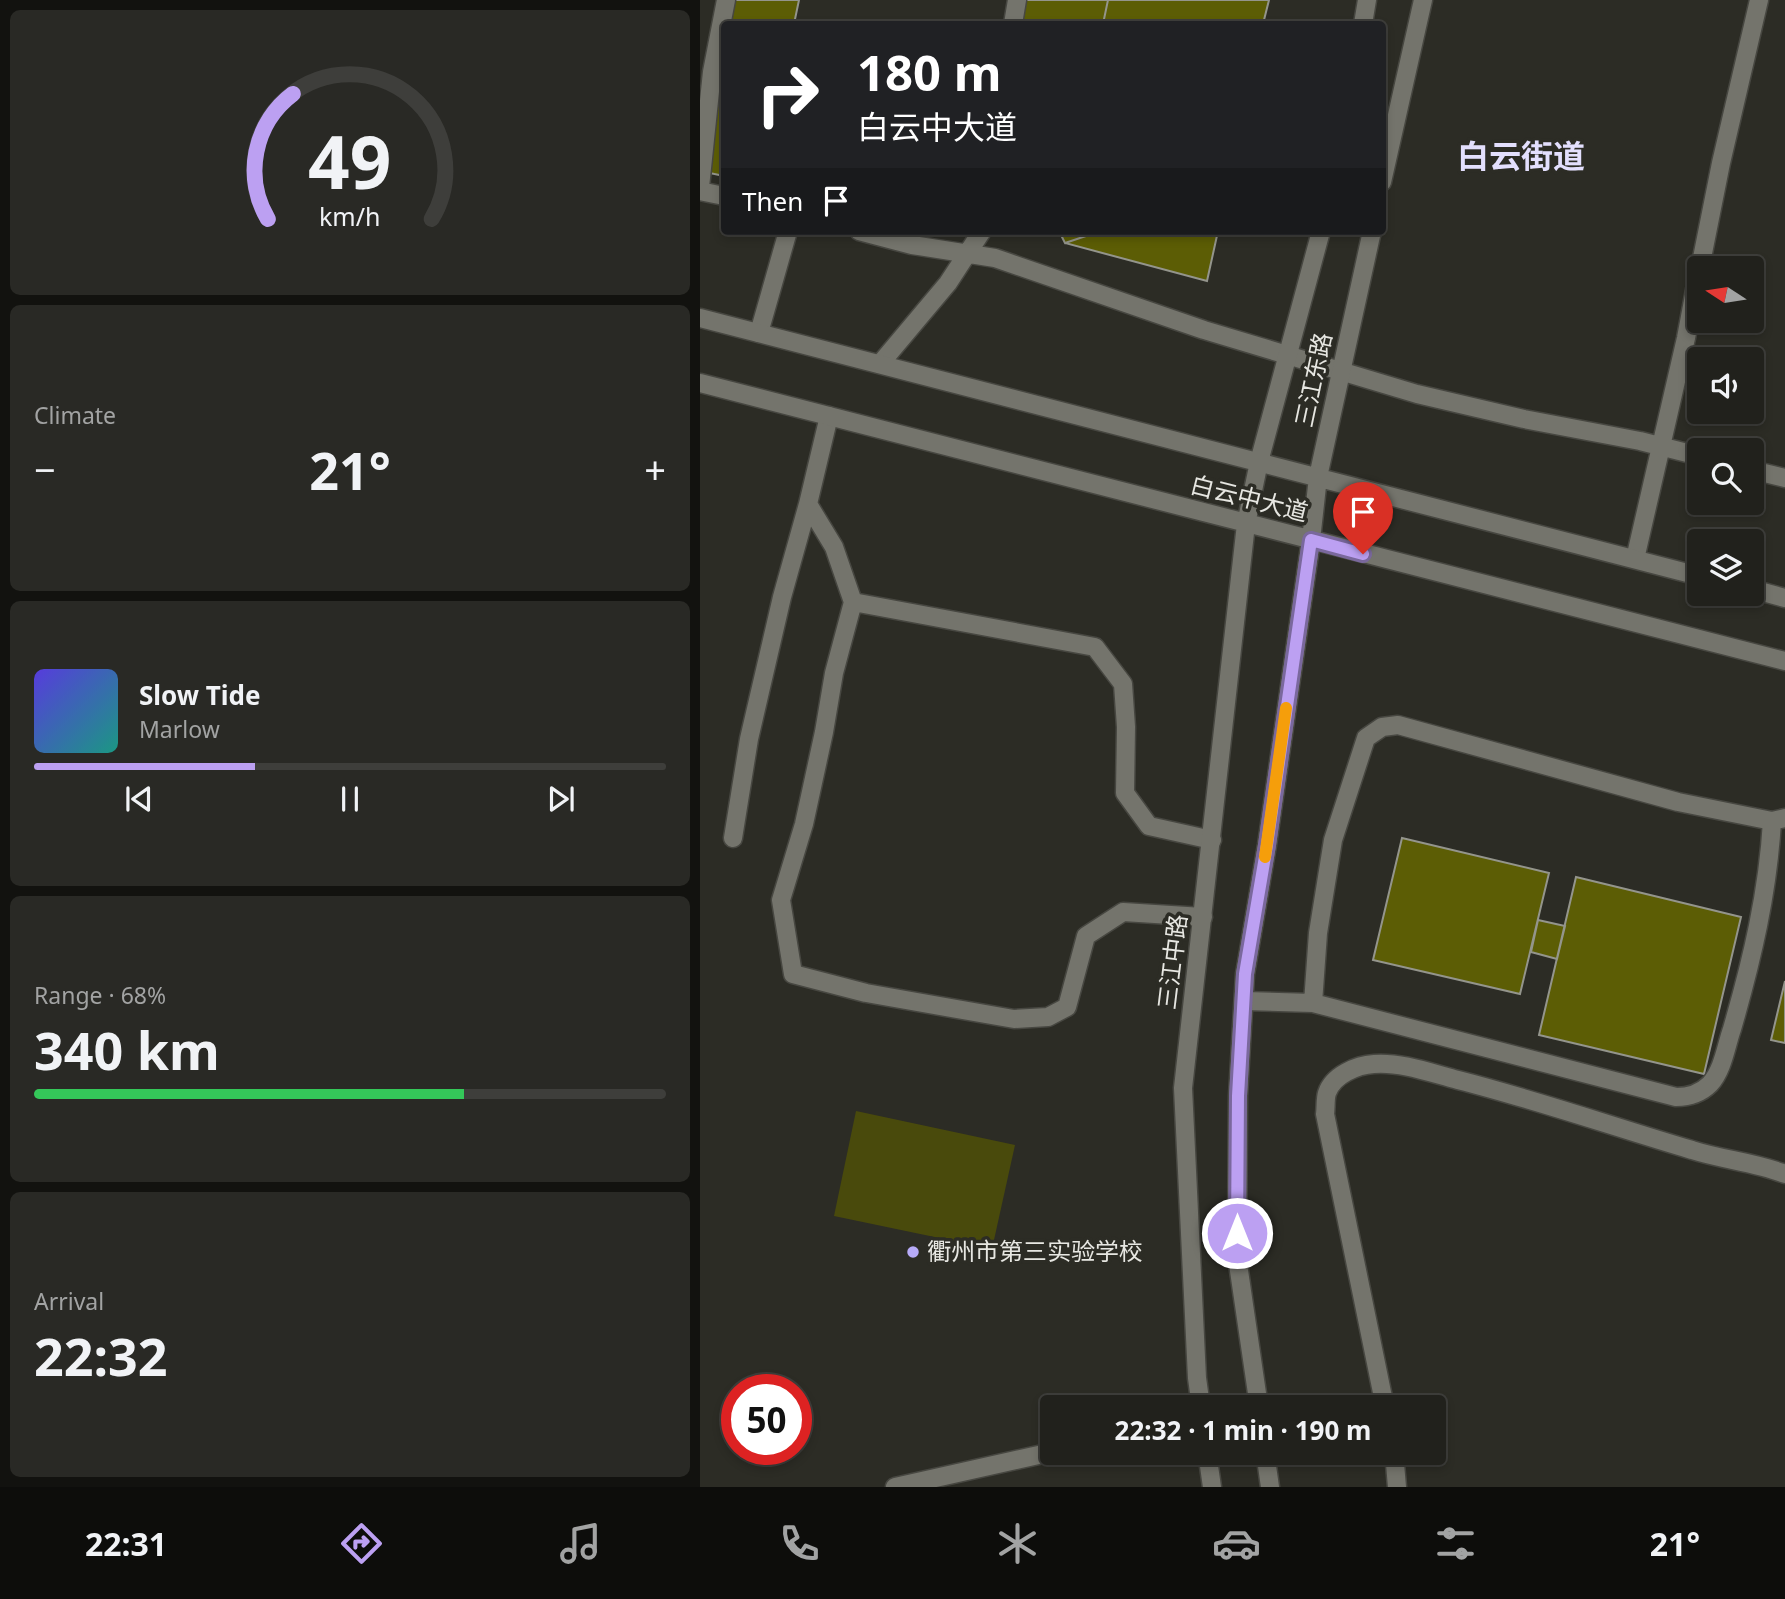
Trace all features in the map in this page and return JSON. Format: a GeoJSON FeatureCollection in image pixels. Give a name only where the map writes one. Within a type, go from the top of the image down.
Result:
{"type":"FeatureCollection","features":[{"type":"Feature","properties":{"kind":"street"},"geometry":{"type":"LineString","coordinates":[[722,21],[726,0]]}},
{"type":"Feature","properties":{"kind":"street"},"geometry":{"type":"LineString","coordinates":[[1014,21],[1017,0]]}},
{"type":"Feature","properties":{"kind":"street"},"geometry":{"type":"LineString","coordinates":[[1364,21],[1367,0]]}},
{"type":"Feature","properties":{"kind":"street"},"geometry":{"type":"LineString","coordinates":[[1386,164],[1423,0]]}},
{"type":"Feature","properties":{"kind":"street"},"geometry":{"type":"LineString","coordinates":[[1702,256],[1759,0]]}},
{"type":"Feature","properties":{"kind":"street"},"geometry":{"type":"LineString","coordinates":[[721,26],[712,72],[700,189],[721,195]]}},
{"type":"Feature","properties":{"kind":"street"},"geometry":{"type":"LineString","coordinates":[[759,333],[787,235]]}},
{"type":"Feature","properties":{"kind":"street"},"geometry":{"type":"LineString","coordinates":[[874,235],[912,245],[995,258],[1204,330],[1417,394],[1687,453]]}},
{"type":"Feature","properties":{"kind":"street"},"geometry":{"type":"LineString","coordinates":[[880,364],[948,283],[979,235]]}},
{"type":"Feature","properties":{"kind":"street","name":"三江东路"},"geometry":{"type":"LineString","coordinates":[[1246,524],[1259,462],[1320,235]]}},
{"type":"Feature","properties":{"kind":"street","name":"三江东路"},"geometry":{"type":"LineString","coordinates":[[1311,540],[1318,477],[1371,235]]}},
{"type":"Feature","properties":{"kind":"street","name":"白云中大道"},"geometry":{"type":"LineString","coordinates":[[700,318],[1687,573]]}},
{"type":"Feature","properties":{"kind":"street"},"geometry":{"type":"LineString","coordinates":[[1634,559],[1687,333]]}},
{"type":"Feature","properties":{"kind":"street","name":"白云中大道"},"geometry":{"type":"LineString","coordinates":[[700,383],[1785,661]]}},
{"type":"Feature","properties":{"kind":"street"},"geometry":{"type":"LineString","coordinates":[[733,838],[749,739],[782,597],[829,416]]}},
{"type":"Feature","properties":{"kind":"street"},"geometry":{"type":"LineString","coordinates":[[1764,473],[1785,478]]}},
{"type":"Feature","properties":{"kind":"street"},"geometry":{"type":"LineString","coordinates":[[808,504],[834,547],[853,602],[834,673],[804,824],[782,900],[793,974],[866,993],[1014,1019],[1048,1017],[1067,1007],[1086,936],[1122,912],[1203,918]]}},
{"type":"Feature","properties":{"kind":"street","name":"三江中路"},"geometry":{"type":"LineString","coordinates":[[1199,1395],[1183,1088],[1246,524]]}},
{"type":"Feature","properties":{"kind":"street"},"geometry":{"type":"LineString","coordinates":[[1254,1395],[1237,1257],[1238,1096],[1245,974],[1267,845],[1311,540]]}},
{"type":"Feature","properties":{"kind":"street"},"geometry":{"type":"LineString","coordinates":[[1764,592],[1785,598]]}},
{"type":"Feature","properties":{"kind":"street"},"geometry":{"type":"LineString","coordinates":[[853,602],[1096,647],[1123,684],[1126,727],[1125,793],[1149,826],[1212,840]]}},
{"type":"Feature","properties":{"kind":"street"},"geometry":{"type":"LineString","coordinates":[[1244,1001],[1313,1003],[1676,1097],[1687,1097],[1710,1083],[1720,1067],[1746,979],[1778,820],[1678,802],[1398,725],[1382,727],[1366,738],[1333,840],[1318,933],[1313,1003]]}},
{"type":"Feature","properties":{"kind":"street"},"geometry":{"type":"LineString","coordinates":[[1383,1395],[1325,1114],[1327,1092],[1342,1073],[1373,1063],[1405,1066],[1574,1113],[1703,1154],[1766,1166],[1785,1174]]}},
{"type":"Feature","properties":{"kind":"street"},"geometry":{"type":"LineString","coordinates":[[895,1487],[1040,1455]]}},
{"type":"Feature","properties":{"kind":"street"},"geometry":{"type":"LineString","coordinates":[[1209,1465],[1212,1487]]}},
{"type":"Feature","properties":{"kind":"street"},"geometry":{"type":"LineString","coordinates":[[1267,1465],[1270,1487]]}},
{"type":"Feature","properties":{"kind":"street"},"geometry":{"type":"LineString","coordinates":[[1395,1465],[1398,1487]]}},
{"type":"Feature","properties":{"kind":"shaded area"},"geometry":{"type":"Polygon","coordinates":[[[856,1111],[1015,1145],[992,1249],[834,1216],[856,1111]]]}},
{"type":"Feature","properties":{"kind":"building"},"geometry":{"type":"Polygon","coordinates":[[[735,0],[799,0],[795,21],[731,21],[735,0]]]}},
{"type":"Feature","properties":{"kind":"building"},"geometry":{"type":"Polygon","coordinates":[[[1022,0],[1108,0],[1104,21],[1017,21],[1022,0]]]}},
{"type":"Feature","properties":{"kind":"building"},"geometry":{"type":"Polygon","coordinates":[[[1022,0],[1269,0],[1264,21],[1017,21],[1022,0]]]}},
{"type":"Feature","properties":{"kind":"building"},"geometry":{"type":"Polygon","coordinates":[[[721,62],[721,175],[700,171],[721,62]]]}},
{"type":"Feature","properties":{"kind":"building"},"geometry":{"type":"Polygon","coordinates":[[[1061,235],[1089,235],[1065,243],[1061,235]]]}},
{"type":"Feature","properties":{"kind":"building"},"geometry":{"type":"Polygon","coordinates":[[[1061,235],[1217,235],[1207,281],[1065,243],[1061,235]]]}},
{"type":"Feature","properties":{"kind":"building"},"geometry":{"type":"Polygon","coordinates":[[[1402,838],[1549,873],[1520,994],[1373,960],[1402,838]]]}},
{"type":"Feature","properties":{"kind":"building"},"geometry":{"type":"Polygon","coordinates":[[[1576,877],[1741,917],[1704,1074],[1539,1035],[1576,877]]]}},
{"type":"Feature","properties":{"kind":"building"},"geometry":{"type":"Polygon","coordinates":[[[1538,920],[1565,926],[1557,959],[1531,952],[1538,920]]]}},
{"type":"Feature","properties":{"kind":"building"},"geometry":{"type":"Polygon","coordinates":[[[1785,981],[1785,1043],[1771,1040],[1785,981]]]}},
{"type":"Feature","properties":{"kind":"slow traffic"},"geometry":{"type":"LineString","coordinates":[[1265,857],[1286,708]]}},
{"type":"Feature","properties":{"kind":"place","name":"衢州市第三实验学校"},"geometry":{"type":"Point","coordinates":[913,1252]}},
{"type":"Feature","properties":{"kind":"district","name":"白云街道"},"geometry":{"type":"Point","coordinates":[1521,157]}},
{"type":"Feature","properties":{"kind":"route"},"geometry":{"type":"LineString","coordinates":[[1237,1233],[1238,1096],[1245,974],[1267,845],[1311,540],[1363,554]]}}]}
